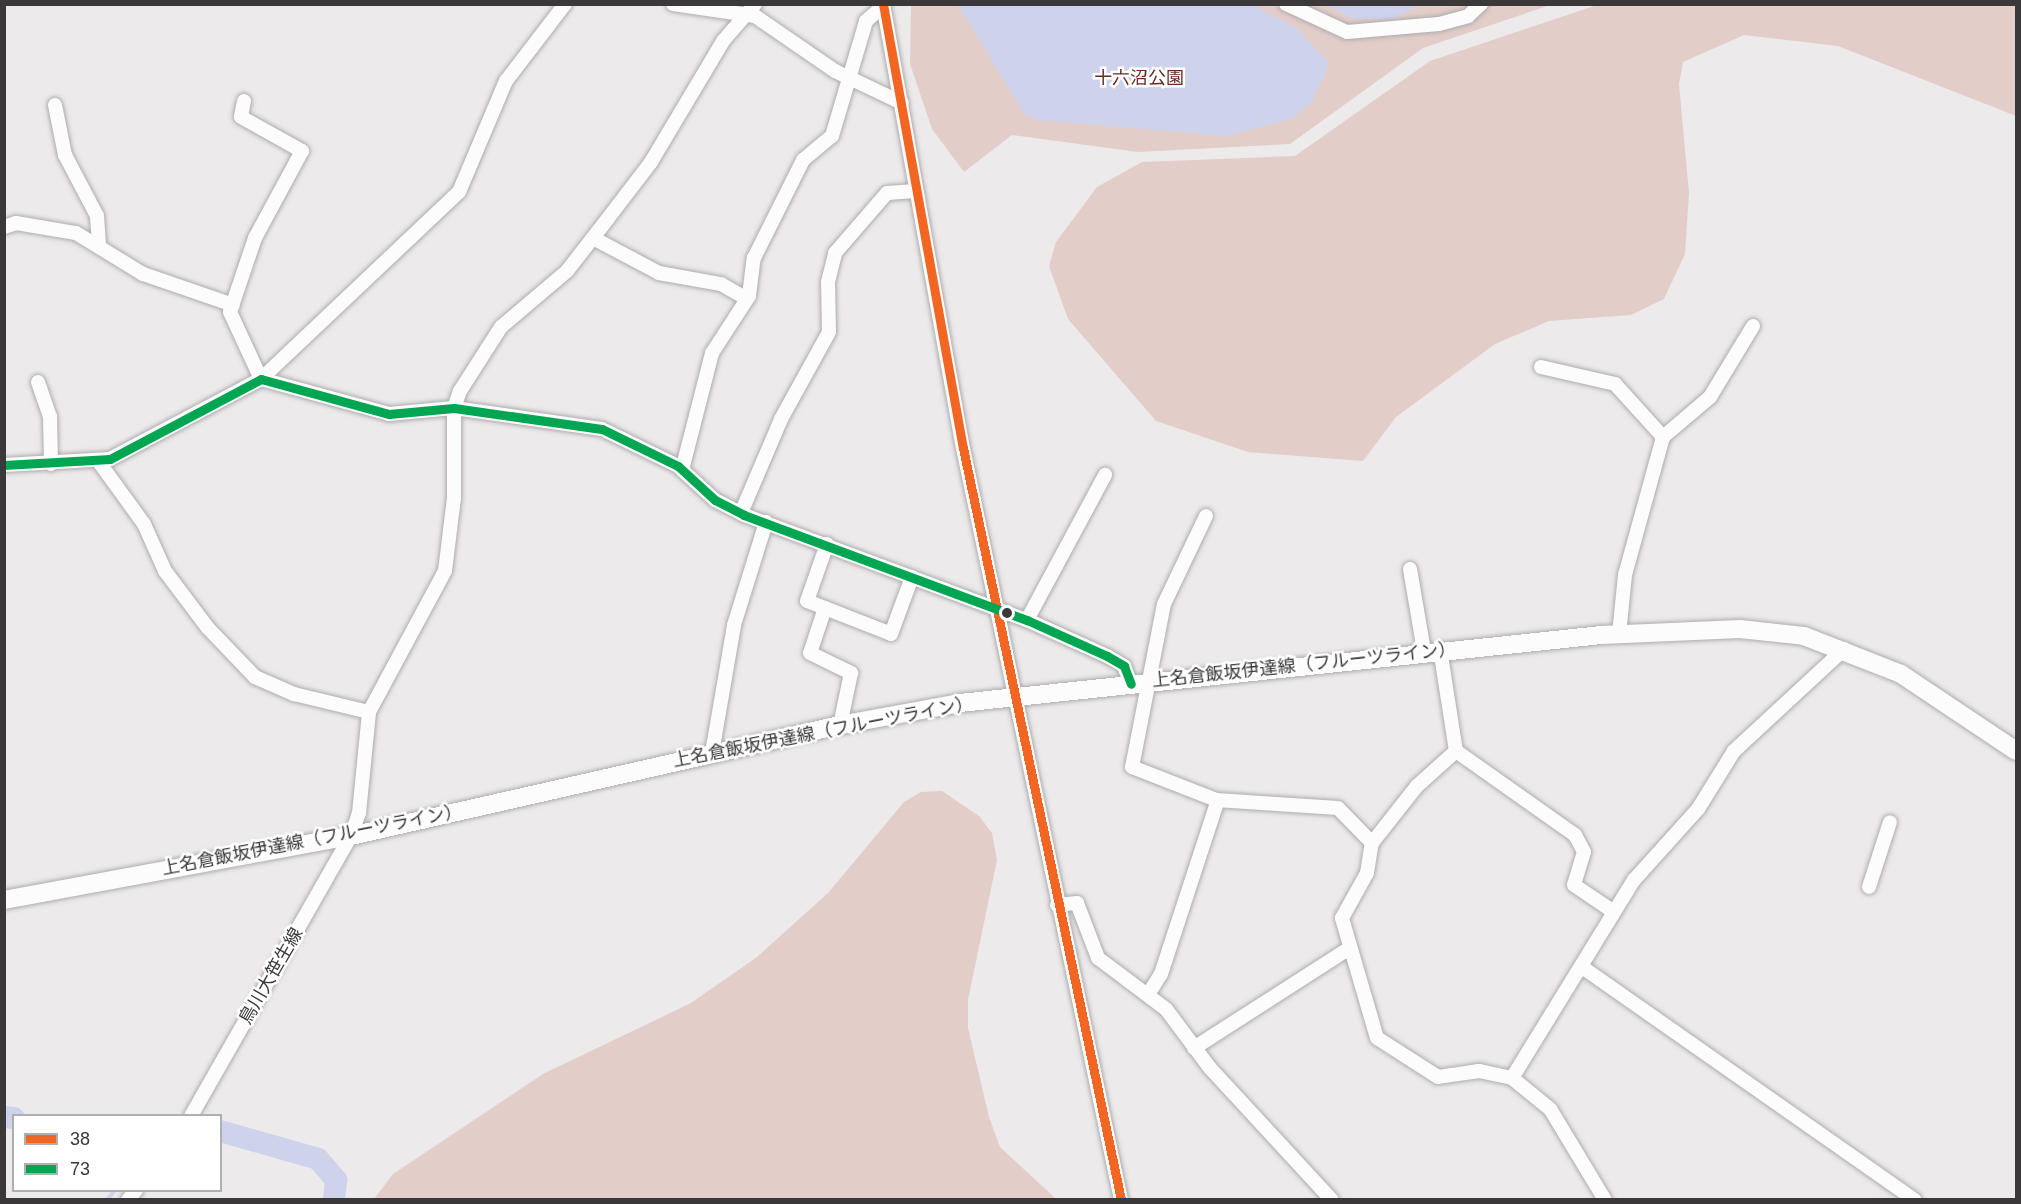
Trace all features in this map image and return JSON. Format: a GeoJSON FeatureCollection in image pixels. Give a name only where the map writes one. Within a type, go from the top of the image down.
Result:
{"type":"FeatureCollection","features":[{"type":"Feature","properties":{"kind":"main road","name":"上名倉飯坂伊達線（フルーツライン）"},"geometry":{"type":"LineString","coordinates":[[4,900],[351,836],[840,725],[1014,696],[1432,650],[1619,634],[1757,630],[1844,649],[1901,674],[2016,751]]}},
{"type":"Feature","properties":{"kind":"street"},"geometry":{"type":"LineString","coordinates":[[4,465],[99,462],[261,379],[459,192],[507,81],[565,4]]}},
{"type":"Feature","properties":{"kind":"street"},"geometry":{"type":"LineString","coordinates":[[673,4],[750,8],[847,77],[902,103]]}},
{"type":"Feature","properties":{"kind":"street"},"geometry":{"type":"LineString","coordinates":[[1286,4],[1332,30],[1357,32],[1439,24],[1468,16],[1481,4]]}},
{"type":"Feature","properties":{"kind":"street"},"geometry":{"type":"LineString","coordinates":[[682,470],[693,439],[700,382],[724,331],[747,299],[754,258],[803,160],[831,136],[847,77],[866,21],[883,5]]}},
{"type":"Feature","properties":{"kind":"street"},"geometry":{"type":"LineString","coordinates":[[883,5],[916,191],[996,608],[1057,905],[1122,1200]]}},
{"type":"Feature","properties":{"kind":"street"},"geometry":{"type":"LineString","coordinates":[[99,462],[144,524],[165,571],[208,628],[255,677],[294,694],[369,712],[445,572],[454,498],[454,408],[501,327],[567,271],[651,162],[750,8]]}},
{"type":"Feature","properties":{"kind":"street"},"geometry":{"type":"LineString","coordinates":[[244,101],[241,117],[302,151],[255,238],[230,318],[261,379],[389,414],[454,408],[602,429],[682,470],[715,500],[741,513],[1027,620],[1124,666],[1139,684],[1146,719],[1132,768],[1218,801],[1338,808],[1372,843]]}},
{"type":"Feature","properties":{"kind":"street"},"geometry":{"type":"LineString","coordinates":[[55,105],[65,155],[97,216],[99,244]]}},
{"type":"Feature","properties":{"kind":"street"},"geometry":{"type":"LineString","coordinates":[[741,513],[781,419],[829,332],[828,282],[835,253],[887,193],[916,191]]}},
{"type":"Feature","properties":{"kind":"street"},"geometry":{"type":"LineString","coordinates":[[4,227],[16,223],[64,231],[99,244],[143,274],[233,305]]}},
{"type":"Feature","properties":{"kind":"street"},"geometry":{"type":"LineString","coordinates":[[593,237],[659,273],[721,284],[747,299]]}},
{"type":"Feature","properties":{"kind":"street"},"geometry":{"type":"LineString","coordinates":[[1619,634],[1625,575],[1662,437],[1710,397],[1753,326]]}},
{"type":"Feature","properties":{"kind":"street"},"geometry":{"type":"LineString","coordinates":[[1541,368],[1615,384],[1662,437]]}},
{"type":"Feature","properties":{"kind":"street"},"geometry":{"type":"LineString","coordinates":[[38,382],[50,417],[51,464]]}},
{"type":"Feature","properties":{"kind":"street"},"geometry":{"type":"LineString","coordinates":[[1027,620],[1105,475]]}},
{"type":"Feature","properties":{"kind":"street"},"geometry":{"type":"LineString","coordinates":[[1139,684],[1164,604],[1206,516]]}},
{"type":"Feature","properties":{"kind":"street"},"geometry":{"type":"LineString","coordinates":[[711,753],[734,626],[766,522]]}},
{"type":"Feature","properties":{"kind":"street"},"geometry":{"type":"LineString","coordinates":[[827,544],[807,601],[891,634],[912,577]]}},
{"type":"Feature","properties":{"kind":"street"},"geometry":{"type":"LineString","coordinates":[[1410,569],[1456,751],[1575,835],[1584,852],[1574,885],[1614,912]]}},
{"type":"Feature","properties":{"kind":"street"},"geometry":{"type":"LineString","coordinates":[[825,608],[810,653],[851,673],[840,725]]}},
{"type":"Feature","properties":{"kind":"street"},"geometry":{"type":"LineString","coordinates":[[1512,1078],[1644,867],[1698,809],[1734,751],[1844,649]]}},
{"type":"Feature","properties":{"kind":"street","name":"鳥川大笹生線"},"geometry":{"type":"LineString","coordinates":[[192,1114],[351,836],[359,813],[369,712]]}},
{"type":"Feature","properties":{"kind":"street"},"geometry":{"type":"LineString","coordinates":[[1456,751],[1417,786],[1372,843],[1367,873],[1343,913],[1348,949],[1377,1038],[1438,1077],[1479,1071],[1512,1078],[1550,1109],[1605,1200]]}},
{"type":"Feature","properties":{"kind":"street"},"geometry":{"type":"LineString","coordinates":[[1149,993],[1161,974],[1218,801]]}},
{"type":"Feature","properties":{"kind":"street"},"geometry":{"type":"LineString","coordinates":[[1869,887],[1890,822]]}},
{"type":"Feature","properties":{"kind":"street"},"geometry":{"type":"LineString","coordinates":[[1057,905],[1077,903],[1098,958],[1149,993],[1194,1047],[1332,1200]]}},
{"type":"Feature","properties":{"kind":"street"},"geometry":{"type":"LineString","coordinates":[[1194,1047],[1348,949]]}},
{"type":"Feature","properties":{"kind":"street"},"geometry":{"type":"LineString","coordinates":[[1582,967],[1915,1200]]}},
{"type":"Feature","properties":{"kind":"green space","name":"十六沼公園"},"geometry":{"type":"Polygon","coordinates":[[[911,4],[1550,5],[1423,48],[1290,144],[1138,152],[1012,135],[964,172],[932,129],[910,64],[911,4]]]}},
{"type":"Feature","properties":{"kind":"green space"},"geometry":{"type":"Polygon","coordinates":[[[1600,4],[2016,5],[2016,116],[1838,46],[1744,35],[1683,62],[1679,84],[1689,193],[1685,254],[1664,299],[1631,315],[1549,321],[1495,344],[1396,417],[1363,461],[1248,452],[1156,421],[1068,319],[1049,266],[1056,242],[1097,187],[1142,162],[1295,156],[1430,61],[1600,4]]]}},
{"type":"Feature","properties":{"kind":"green space"},"geometry":{"type":"Polygon","coordinates":[[[942,791],[979,816],[992,833],[997,860],[968,1000],[968,1028],[989,1117],[1000,1147],[1056,1199],[374,1199],[393,1174],[543,1074],[691,1003],[757,957],[828,893],[904,802],[921,792],[942,791]]]}},
{"type":"Feature","properties":{"kind":"water"},"geometry":{"type":"Polygon","coordinates":[[[958,5],[1253,5],[1297,28],[1328,62],[1326,73],[1310,104],[1291,119],[1226,136],[1037,120],[1024,114],[958,5]]]}},
{"type":"Feature","properties":{"kind":"water"},"geometry":{"type":"Polygon","coordinates":[[[1326,5],[1418,5],[1392,20],[1351,18],[1326,5]]]}},
{"type":"Feature","properties":{"kind":"waterway"},"geometry":{"type":"LineString","coordinates":[[4,1117],[12,1118]]}},
{"type":"Feature","properties":{"kind":"waterway"},"geometry":{"type":"LineString","coordinates":[[222,1132],[318,1159],[336,1180],[334,1200]]}},
{"type":"Feature","properties":{"kind":"waterway"},"geometry":{"type":"LineString","coordinates":[[107,1200],[113,1192]]}},
{"type":"Feature","properties":{"kind":"transit line","name":"38"},"geometry":{"type":"LineString","coordinates":[[883,4],[963,448],[1121,1200]]}},
{"type":"Feature","properties":{"kind":"transit line","name":"73"},"geometry":{"type":"LineString","coordinates":[[4,465],[110,459],[261,379],[389,414],[454,408],[602,429],[678,466],[715,500],[744,515],[1027,620],[1124,666],[1131,684]]}}]}
